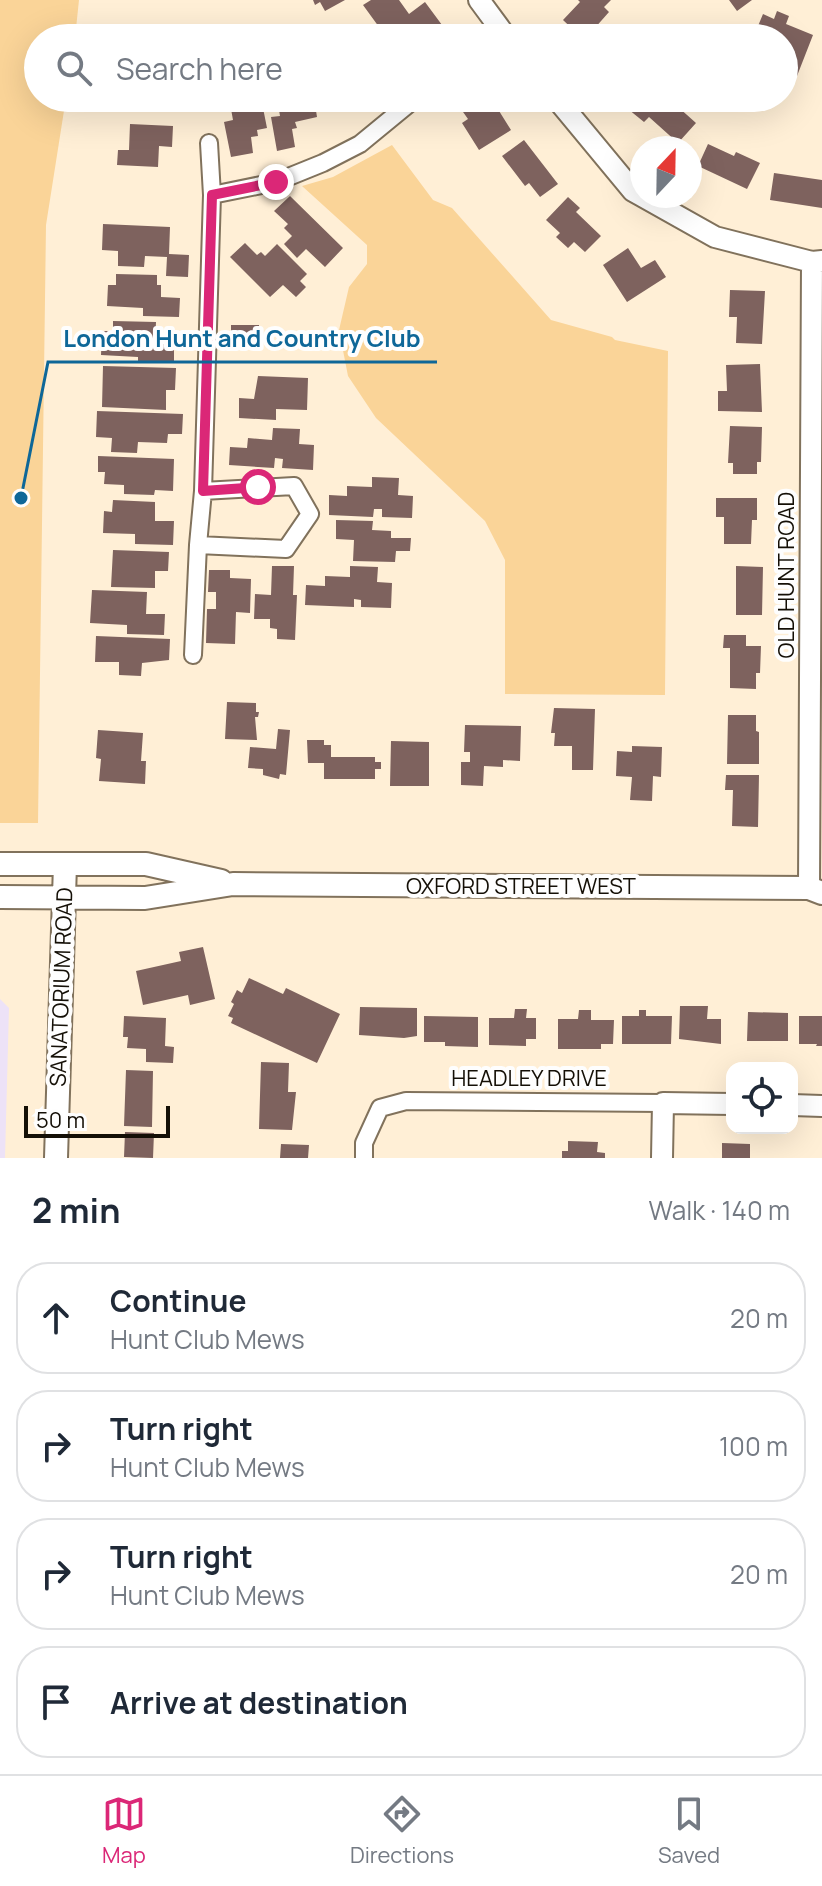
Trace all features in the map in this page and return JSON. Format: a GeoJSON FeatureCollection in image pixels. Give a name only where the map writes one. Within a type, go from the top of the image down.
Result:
{"type":"FeatureCollection","features":[{"type":"Feature","properties":{"kind":"main road","name":"OXFORD STREET WEST"},"geometry":{"type":"LineString","coordinates":[[0,864],[146,864],[233,884]]}},
{"type":"Feature","properties":{"kind":"main road","name":"SANATORIUM ROAD"},"geometry":{"type":"LineString","coordinates":[[56,1158],[65,864]]}},
{"type":"Feature","properties":{"kind":"main road","name":"OXFORD STREET WEST"},"geometry":{"type":"LineString","coordinates":[[0,897],[145,898],[233,884],[818,888]]}},
{"type":"Feature","properties":{"kind":"street"},"geometry":{"type":"LineString","coordinates":[[479,0],[492,24]]}},
{"type":"Feature","properties":{"kind":"street"},"geometry":{"type":"LineString","coordinates":[[212,195],[276,182],[335,157],[360,144],[399,112]]}},
{"type":"Feature","properties":{"kind":"street"},"geometry":{"type":"LineString","coordinates":[[568,112],[630,187]]}},
{"type":"Feature","properties":{"kind":"street"},"geometry":{"type":"LineString","coordinates":[[193,655],[203,491],[212,195],[209,143]]}},
{"type":"Feature","properties":{"kind":"street"},"geometry":{"type":"LineString","coordinates":[[663,208],[715,237],[817,262]]}},
{"type":"Feature","properties":{"kind":"street","name":"OLD HUNT ROAD"},"geometry":{"type":"LineString","coordinates":[[817,262],[818,888]]}},
{"type":"Feature","properties":{"kind":"street"},"geometry":{"type":"LineString","coordinates":[[198,545],[286,549],[310,514],[294,486],[203,491]]}},
{"type":"Feature","properties":{"kind":"street","name":"HEADLEY DRIVE"},"geometry":{"type":"LineString","coordinates":[[364,1158],[364,1143],[380,1108],[406,1101],[726,1104]]}},
{"type":"Feature","properties":{"kind":"street"},"geometry":{"type":"LineString","coordinates":[[662,1158],[663,1103]]}},
{"type":"Feature","properties":{"kind":"street"},"geometry":{"type":"LineString","coordinates":[[798,1105],[822,1106]]}},
{"type":"Feature","properties":{"kind":"shaded area"},"geometry":{"type":"Polygon","coordinates":[[[0,0],[79,0],[76,24],[24,24],[24,112],[64,112],[46,225],[38,823],[0,823],[0,0]]]}},
{"type":"Feature","properties":{"kind":"shaded area"},"geometry":{"type":"Polygon","coordinates":[[[392,145],[433,200],[452,208],[551,320],[615,340],[668,351],[665,695],[505,694],[505,560],[485,521],[376,418],[348,376],[339,330],[349,287],[367,264],[367,245],[302,186],[333,177],[392,145]]]}},
{"type":"Feature","properties":{"kind":"shaded area"},"geometry":{"type":"Polygon","coordinates":[[[0,999],[9,1008],[5,1158],[0,1158],[0,999]]]}},
{"type":"Feature","properties":{"kind":"building"},"geometry":{"type":"Polygon","coordinates":[[[313,0],[345,0],[325,11],[320,2],[315,5],[313,0]]]}},
{"type":"Feature","properties":{"kind":"building"},"geometry":{"type":"Polygon","coordinates":[[[371,0],[399,0],[409,14],[425,2],[441,24],[377,24],[363,5],[371,0]]]}},
{"type":"Feature","properties":{"kind":"building"},"geometry":{"type":"Polygon","coordinates":[[[578,0],[611,0],[604,7],[609,12],[598,24],[567,24],[563,20],[580,2],[578,0]]]}},
{"type":"Feature","properties":{"kind":"building"},"geometry":{"type":"Polygon","coordinates":[[[729,0],[752,0],[737,11],[729,0]]]}},
{"type":"Feature","properties":{"kind":"building"},"geometry":{"type":"Polygon","coordinates":[[[777,11],[789,16],[786,24],[759,24],[763,14],[774,19],[777,11]]]}},
{"type":"Feature","properties":{"kind":"building"},"geometry":{"type":"Polygon","coordinates":[[[798,29],[813,35],[798,73],[798,29]]]}},
{"type":"Feature","properties":{"kind":"building"},"geometry":{"type":"Polygon","coordinates":[[[232,112],[264,112],[267,128],[257,130],[258,136],[251,137],[253,153],[231,157],[224,122],[233,120],[232,112]]]}},
{"type":"Feature","properties":{"kind":"building"},"geometry":{"type":"Polygon","coordinates":[[[279,112],[316,112],[317,117],[295,122],[297,128],[292,129],[295,147],[277,151],[271,117],[280,116],[279,112]]]}},
{"type":"Feature","properties":{"kind":"building"},"geometry":{"type":"Polygon","coordinates":[[[463,112],[500,112],[511,130],[479,150],[462,123],[468,119],[463,112]]]}},
{"type":"Feature","properties":{"kind":"building"},"geometry":{"type":"Polygon","coordinates":[[[632,112],[684,112],[696,123],[684,136],[670,136],[649,117],[644,122],[632,112]]]}},
{"type":"Feature","properties":{"kind":"building"},"geometry":{"type":"Polygon","coordinates":[[[130,124],[173,126],[172,147],[159,146],[158,167],[117,165],[118,150],[129,150],[130,124]]]}},
{"type":"Feature","properties":{"kind":"building"},"geometry":{"type":"Polygon","coordinates":[[[524,140],[558,184],[540,197],[529,183],[525,186],[502,156],[524,140]]]}},
{"type":"Feature","properties":{"kind":"building"},"geometry":{"type":"Polygon","coordinates":[[[708,144],[760,163],[747,189],[702,168],[702,157],[708,144]]]}},
{"type":"Feature","properties":{"kind":"building"},"geometry":{"type":"Polygon","coordinates":[[[774,173],[822,180],[822,208],[770,200],[774,173]]]}},
{"type":"Feature","properties":{"kind":"building"},"geometry":{"type":"Polygon","coordinates":[[[290,196],[343,248],[325,267],[306,249],[297,258],[284,244],[292,236],[284,228],[288,224],[274,211],[290,196]]]}},
{"type":"Feature","properties":{"kind":"building"},"geometry":{"type":"Polygon","coordinates":[[[568,197],[580,208],[576,212],[601,236],[585,252],[574,242],[568,248],[556,237],[560,233],[546,220],[568,197]]]}},
{"type":"Feature","properties":{"kind":"building"},"geometry":{"type":"Polygon","coordinates":[[[103,224],[170,227],[169,254],[189,255],[188,277],[166,276],[167,257],[145,256],[144,267],[118,266],[118,251],[102,250],[103,224]]]}},
{"type":"Feature","properties":{"kind":"building"},"geometry":{"type":"Polygon","coordinates":[[[245,243],[257,255],[261,252],[265,256],[277,244],[307,274],[300,281],[306,287],[296,297],[283,285],[270,297],[230,257],[245,243]]]}},
{"type":"Feature","properties":{"kind":"building"},"geometry":{"type":"Polygon","coordinates":[[[628,248],[641,268],[655,260],[666,277],[627,302],[603,265],[628,248]]]}},
{"type":"Feature","properties":{"kind":"building"},"geometry":{"type":"Polygon","coordinates":[[[116,274],[157,275],[161,297],[180,298],[179,317],[143,316],[143,308],[107,306],[108,285],[116,285],[116,274]]]}},
{"type":"Feature","properties":{"kind":"building"},"geometry":{"type":"Polygon","coordinates":[[[730,290],[765,291],[762,344],[736,343],[737,317],[729,317],[730,290]]]}},
{"type":"Feature","properties":{"kind":"building"},"geometry":{"type":"Polygon","coordinates":[[[113,321],[156,322],[155,343],[174,344],[174,363],[138,362],[138,357],[101,355],[102,331],[113,331],[113,321]]]}},
{"type":"Feature","properties":{"kind":"building"},"geometry":{"type":"Polygon","coordinates":[[[231,325],[259,325],[259,342],[231,341],[231,325]]]}},
{"type":"Feature","properties":{"kind":"building"},"geometry":{"type":"Polygon","coordinates":[[[760,364],[762,412],[718,411],[718,391],[727,391],[726,365],[760,364]]]}},
{"type":"Feature","properties":{"kind":"building"},"geometry":{"type":"Polygon","coordinates":[[[103,366],[176,368],[175,390],[166,390],[166,410],[102,407],[103,366]]]}},
{"type":"Feature","properties":{"kind":"building"},"geometry":{"type":"Polygon","coordinates":[[[258,376],[308,378],[307,410],[276,409],[276,420],[239,418],[239,398],[254,399],[258,376]]]}},
{"type":"Feature","properties":{"kind":"building"},"geometry":{"type":"Polygon","coordinates":[[[97,411],[183,414],[182,434],[168,434],[167,443],[138,442],[137,453],[111,452],[112,438],[96,437],[97,411]]]}},
{"type":"Feature","properties":{"kind":"building"},"geometry":{"type":"Polygon","coordinates":[[[730,426],[762,427],[761,462],[757,462],[757,474],[733,474],[733,463],[728,463],[730,426]]]}},
{"type":"Feature","properties":{"kind":"building"},"geometry":{"type":"Polygon","coordinates":[[[273,428],[300,429],[299,444],[314,445],[313,470],[282,468],[283,459],[275,458],[274,468],[229,465],[230,447],[247,448],[248,438],[272,440],[273,428]]]}},
{"type":"Feature","properties":{"kind":"building"},"geometry":{"type":"Polygon","coordinates":[[[98,456],[174,459],[173,491],[155,490],[154,495],[124,494],[124,485],[104,484],[105,472],[98,472],[98,456]]]}},
{"type":"Feature","properties":{"kind":"building"},"geometry":{"type":"Polygon","coordinates":[[[372,477],[399,478],[398,495],[413,496],[412,518],[382,517],[382,509],[374,509],[373,517],[329,515],[329,495],[347,496],[347,486],[372,487],[372,477]]]}},
{"type":"Feature","properties":{"kind":"building"},"geometry":{"type":"Polygon","coordinates":[[[716,498],[757,498],[757,520],[752,520],[751,544],[724,544],[724,517],[716,517],[716,498]]]}},
{"type":"Feature","properties":{"kind":"building"},"geometry":{"type":"Polygon","coordinates":[[[113,500],[155,502],[155,521],[174,521],[173,545],[135,544],[135,534],[103,533],[104,511],[112,512],[113,500]]]}},
{"type":"Feature","properties":{"kind":"building"},"geometry":{"type":"Polygon","coordinates":[[[336,520],[373,521],[372,530],[391,531],[391,538],[411,538],[410,551],[396,551],[395,562],[353,561],[354,540],[336,539],[336,520]]]}},
{"type":"Feature","properties":{"kind":"building"},"geometry":{"type":"Polygon","coordinates":[[[113,550],[169,552],[168,571],[155,571],[155,588],[111,587],[113,550]]]}},
{"type":"Feature","properties":{"kind":"building"},"geometry":{"type":"Polygon","coordinates":[[[272,566],[294,566],[293,595],[297,595],[295,640],[277,639],[277,629],[270,628],[270,619],[254,619],[255,594],[271,595],[272,566]]]}},
{"type":"Feature","properties":{"kind":"building"},"geometry":{"type":"Polygon","coordinates":[[[350,566],[378,567],[377,582],[392,583],[391,608],[361,607],[361,600],[354,599],[354,607],[305,605],[306,585],[325,586],[325,576],[350,577],[350,566]]]}},
{"type":"Feature","properties":{"kind":"building"},"geometry":{"type":"Polygon","coordinates":[[[736,566],[763,567],[762,615],[736,615],[736,566]]]}},
{"type":"Feature","properties":{"kind":"building"},"geometry":{"type":"Polygon","coordinates":[[[209,570],[230,570],[230,578],[251,579],[250,613],[236,612],[235,644],[206,643],[207,609],[216,609],[216,592],[208,592],[209,570]]]}},
{"type":"Feature","properties":{"kind":"building"},"geometry":{"type":"Polygon","coordinates":[[[92,590],[147,592],[146,614],[165,614],[164,635],[127,634],[127,625],[90,623],[92,590]]]}},
{"type":"Feature","properties":{"kind":"building"},"geometry":{"type":"Polygon","coordinates":[[[724,635],[746,635],[746,646],[761,646],[756,689],[730,688],[730,648],[723,648],[724,635]]]}},
{"type":"Feature","properties":{"kind":"building"},"geometry":{"type":"Polygon","coordinates":[[[96,636],[170,639],[169,660],[142,663],[141,676],[119,675],[119,662],[95,662],[96,636]]]}},
{"type":"Feature","properties":{"kind":"building"},"geometry":{"type":"Polygon","coordinates":[[[227,702],[256,703],[256,712],[259,712],[255,717],[257,740],[225,739],[227,702]]]}},
{"type":"Feature","properties":{"kind":"building"},"geometry":{"type":"Polygon","coordinates":[[[554,708],[595,709],[593,770],[572,770],[572,746],[554,746],[555,733],[551,733],[554,708]]]}},
{"type":"Feature","properties":{"kind":"building"},"geometry":{"type":"Polygon","coordinates":[[[728,715],[756,715],[759,764],[727,764],[728,715]]]}},
{"type":"Feature","properties":{"kind":"building"},"geometry":{"type":"Polygon","coordinates":[[[465,725],[521,726],[520,761],[503,760],[503,767],[484,766],[483,786],[461,785],[461,762],[470,762],[470,752],[464,752],[465,725]]]}},
{"type":"Feature","properties":{"kind":"building"},"geometry":{"type":"Polygon","coordinates":[[[278,729],[290,730],[286,775],[280,774],[279,779],[263,775],[263,769],[248,768],[250,747],[276,749],[278,729]]]}},
{"type":"Feature","properties":{"kind":"building"},"geometry":{"type":"Polygon","coordinates":[[[98,730],[143,733],[141,761],[146,761],[145,784],[99,781],[101,759],[96,758],[98,730]]]}},
{"type":"Feature","properties":{"kind":"building"},"geometry":{"type":"Polygon","coordinates":[[[307,740],[324,740],[324,745],[331,745],[331,757],[375,757],[375,762],[381,762],[381,769],[375,769],[375,779],[324,779],[324,763],[308,763],[307,740]]]}},
{"type":"Feature","properties":{"kind":"building"},"geometry":{"type":"Polygon","coordinates":[[[391,741],[429,742],[429,786],[390,786],[391,741]]]}},
{"type":"Feature","properties":{"kind":"building"},"geometry":{"type":"Polygon","coordinates":[[[632,746],[662,747],[661,777],[653,776],[652,801],[630,800],[632,777],[616,776],[617,751],[632,752],[632,746]]]}},
{"type":"Feature","properties":{"kind":"building"},"geometry":{"type":"Polygon","coordinates":[[[726,775],[759,775],[758,827],[732,826],[733,790],[725,790],[726,775]]]}},
{"type":"Feature","properties":{"kind":"building"},"geometry":{"type":"Polygon","coordinates":[[[203,947],[215,999],[190,1005],[188,995],[143,1005],[136,971],[181,961],[179,952],[203,947]]]}},
{"type":"Feature","properties":{"kind":"building"},"geometry":{"type":"Polygon","coordinates":[[[249,978],[283,994],[286,988],[340,1014],[317,1063],[231,1023],[233,1018],[228,1016],[234,1004],[231,1002],[237,990],[242,993],[249,978]]]}},
{"type":"Feature","properties":{"kind":"building"},"geometry":{"type":"Polygon","coordinates":[[[680,1006],[708,1006],[707,1019],[721,1019],[721,1044],[679,1039],[680,1006]]]}},
{"type":"Feature","properties":{"kind":"building"},"geometry":{"type":"Polygon","coordinates":[[[360,1007],[417,1008],[417,1036],[359,1035],[360,1007]]]}},
{"type":"Feature","properties":{"kind":"building"},"geometry":{"type":"Polygon","coordinates":[[[515,1009],[527,1009],[526,1018],[536,1018],[536,1039],[526,1039],[526,1046],[489,1045],[489,1018],[514,1018],[515,1009]]]}},
{"type":"Feature","properties":{"kind":"building"},"geometry":{"type":"Polygon","coordinates":[[[579,1010],[591,1010],[591,1020],[614,1020],[613,1044],[601,1044],[601,1049],[558,1049],[558,1019],[578,1019],[579,1010]]]}},
{"type":"Feature","properties":{"kind":"building"},"geometry":{"type":"Polygon","coordinates":[[[639,1010],[646,1010],[646,1016],[672,1016],[671,1044],[622,1044],[622,1016],[639,1016],[639,1010]]]}},
{"type":"Feature","properties":{"kind":"building"},"geometry":{"type":"Polygon","coordinates":[[[748,1012],[788,1013],[788,1041],[747,1041],[748,1012]]]}},
{"type":"Feature","properties":{"kind":"building"},"geometry":{"type":"Polygon","coordinates":[[[124,1016],[166,1018],[165,1046],[174,1047],[173,1063],[146,1062],[146,1049],[127,1048],[128,1037],[123,1037],[124,1016]]]}},
{"type":"Feature","properties":{"kind":"building"},"geometry":{"type":"Polygon","coordinates":[[[424,1016],[478,1017],[478,1047],[424,1042],[424,1016]]]}},
{"type":"Feature","properties":{"kind":"building"},"geometry":{"type":"Polygon","coordinates":[[[799,1016],[822,1016],[822,1046],[799,1044],[799,1016]]]}},
{"type":"Feature","properties":{"kind":"building"},"geometry":{"type":"Polygon","coordinates":[[[261,1062],[289,1063],[288,1092],[296,1092],[292,1130],[259,1129],[261,1062]]]}},
{"type":"Feature","properties":{"kind":"building"},"geometry":{"type":"Polygon","coordinates":[[[126,1070],[153,1071],[152,1127],[124,1126],[126,1070]]]}},
{"type":"Feature","properties":{"kind":"building"},"geometry":{"type":"Polygon","coordinates":[[[125,1132],[154,1133],[153,1158],[124,1157],[125,1132]]]}},
{"type":"Feature","properties":{"kind":"building"},"geometry":{"type":"Polygon","coordinates":[[[568,1141],[598,1142],[597,1152],[605,1153],[605,1158],[562,1158],[562,1151],[568,1151],[568,1141]]]}},
{"type":"Feature","properties":{"kind":"building"},"geometry":{"type":"Polygon","coordinates":[[[722,1143],[750,1144],[750,1158],[722,1158],[722,1143]]]}},
{"type":"Feature","properties":{"kind":"building"},"geometry":{"type":"Polygon","coordinates":[[[281,1144],[309,1145],[308,1158],[280,1158],[281,1144]]]}},
{"type":"Feature","properties":{"kind":"place","name":"London Hunt and Country Club"},"geometry":{"type":"Point","coordinates":[21,498]}},
{"type":"Feature","properties":{"kind":"route"},"geometry":{"type":"LineString","coordinates":[[258,487],[203,491],[212,195],[276,182]]}}]}
